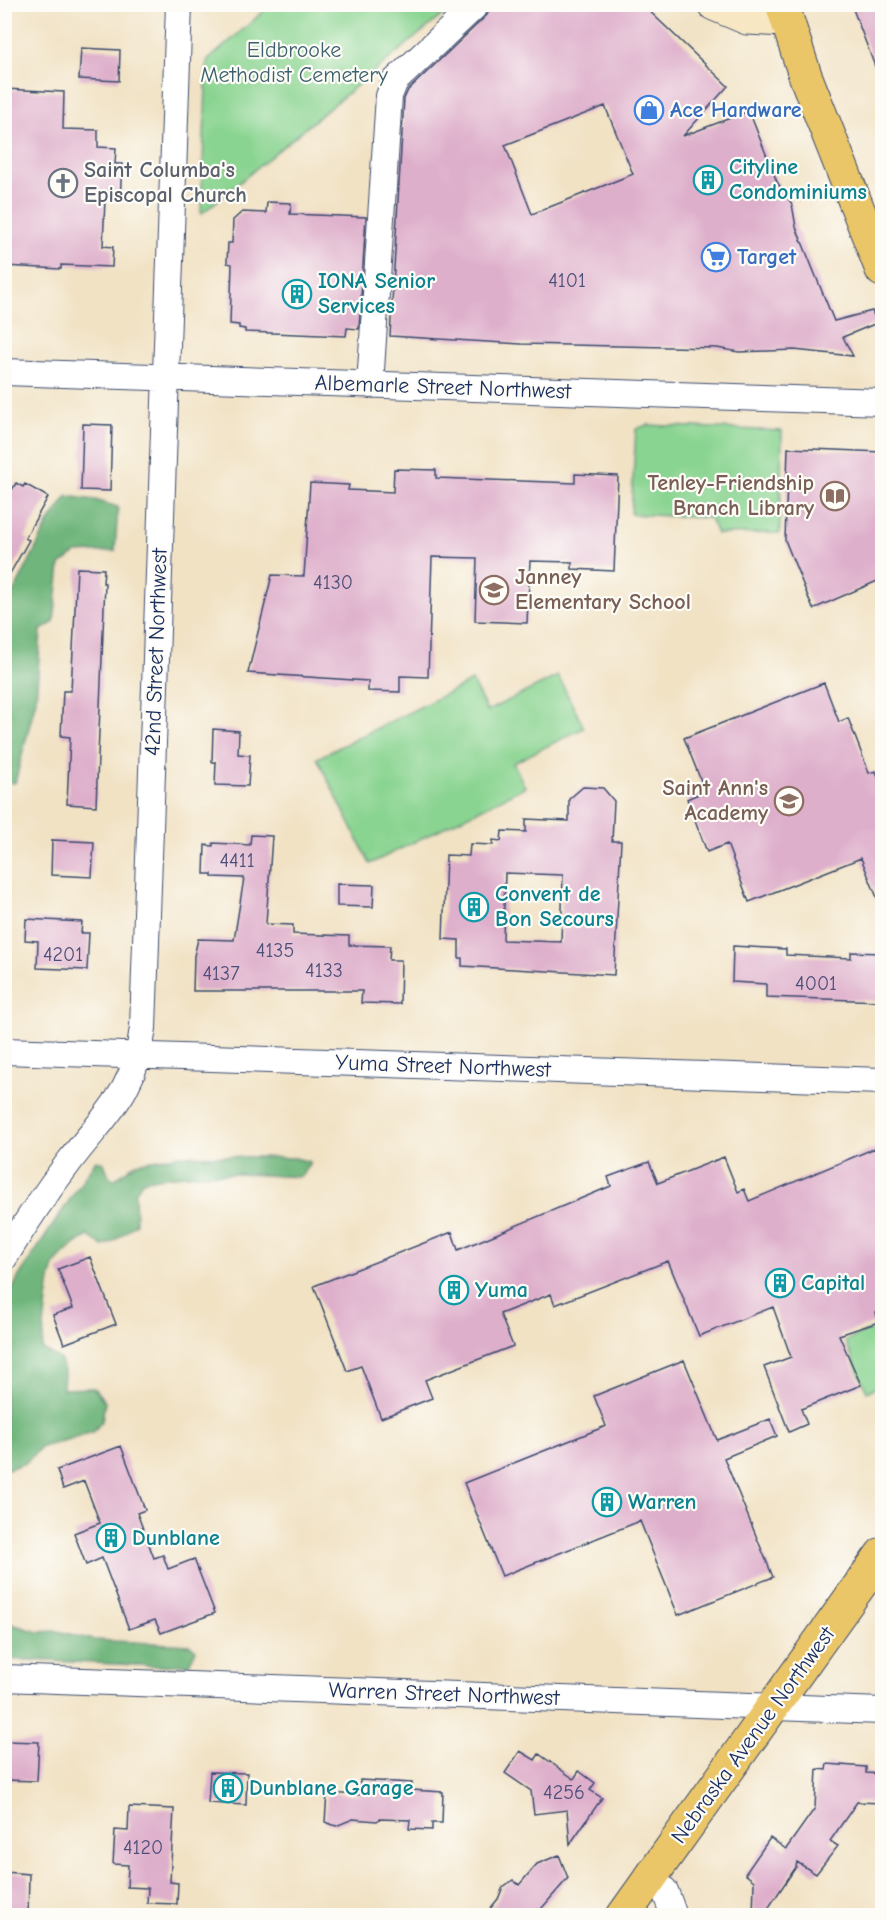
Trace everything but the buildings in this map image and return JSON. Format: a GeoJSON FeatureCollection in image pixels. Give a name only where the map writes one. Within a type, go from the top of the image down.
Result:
{"type":"FeatureCollection","features":[{"type":"Feature","properties":{"kind":"main road"},"geometry":{"type":"LineString","coordinates":[[714,4],[747,18],[784,12],[805,75],[882,270]]}},
{"type":"Feature","properties":{"kind":"main road","name":"Nebraska Avenue Northwest"},"geometry":{"type":"LineString","coordinates":[[623,1916],[882,1554]]}},
{"type":"Feature","properties":{"kind":"street","name":"42nd Street Northwest"},"geometry":{"type":"LineString","coordinates":[[4,1257],[64,1168],[123,1094],[140,1056],[144,1022],[179,4]]}},
{"type":"Feature","properties":{"kind":"street"},"geometry":{"type":"LineString","coordinates":[[370,385],[389,96],[395,81],[477,4]]}},
{"type":"Feature","properties":{"kind":"street","name":"Albemarle Street Northwest"},"geometry":{"type":"LineString","coordinates":[[4,372],[882,402]]}},
{"type":"Feature","properties":{"kind":"street","name":"Yuma Street Northwest"},"geometry":{"type":"LineString","coordinates":[[4,1051],[882,1081]]}},
{"type":"Feature","properties":{"kind":"street","name":"Warren Street Northwest"},"geometry":{"type":"LineString","coordinates":[[4,1678],[882,1711]]}},
{"type":"Feature","properties":{"kind":"street"},"geometry":{"type":"LineString","coordinates":[[651,1877],[665,1891],[674,1916]]}},
{"type":"Feature","properties":{"kind":"green space","name":"Eldbrooke Methodist Cemetery"},"geometry":{"type":"Polygon","coordinates":[[[272,4],[437,5],[445,13],[201,214],[207,61],[272,4]]]}},
{"type":"Feature","properties":{"kind":"green space"},"geometry":{"type":"Polygon","coordinates":[[[647,425],[782,431],[780,533],[717,534],[710,518],[631,514],[636,429],[647,425]]]}},
{"type":"Feature","properties":{"kind":"green space"},"geometry":{"type":"Polygon","coordinates":[[[67,496],[95,500],[118,507],[115,551],[76,553],[60,565],[54,622],[41,630],[36,700],[15,783],[5,782],[5,610],[49,522],[67,496]]]}},
{"type":"Feature","properties":{"kind":"green space"},"geometry":{"type":"Polygon","coordinates":[[[558,676],[584,728],[513,763],[525,787],[370,864],[317,758],[472,681],[487,711],[558,676]]]}},
{"type":"Feature","properties":{"kind":"green space"},"geometry":{"type":"Polygon","coordinates":[[[181,1155],[295,1158],[310,1162],[303,1174],[298,1177],[200,1174],[142,1181],[135,1193],[136,1224],[116,1240],[103,1246],[88,1236],[61,1257],[52,1271],[42,1349],[60,1359],[64,1371],[63,1389],[94,1388],[105,1402],[102,1421],[93,1432],[42,1447],[25,1463],[5,1470],[5,1305],[19,1276],[96,1160],[104,1163],[109,1176],[114,1180],[136,1163],[181,1155]]]}},
{"type":"Feature","properties":{"kind":"green space"},"geometry":{"type":"Polygon","coordinates":[[[882,1325],[882,1384],[867,1392],[845,1341],[882,1325]]]}},
{"type":"Feature","properties":{"kind":"green space"},"geometry":{"type":"Polygon","coordinates":[[[5,1619],[11,1624],[39,1632],[57,1631],[94,1640],[189,1645],[196,1650],[189,1664],[159,1666],[5,1659],[5,1619]]]}},
{"type":"Feature","properties":{"kind":"place","name":"Ace Hardware"},"geometry":{"type":"Point","coordinates":[649,110]}},
{"type":"Feature","properties":{"kind":"place","name":"Cityline Condominiums"},"geometry":{"type":"Point","coordinates":[708,180]}},
{"type":"Feature","properties":{"kind":"place","name":"Saint Columba's Episcopal Church"},"geometry":{"type":"Point","coordinates":[63,183]}},
{"type":"Feature","properties":{"kind":"place","name":"Target"},"geometry":{"type":"Point","coordinates":[716,257]}},
{"type":"Feature","properties":{"kind":"place","name":"IONA Senior Services"},"geometry":{"type":"Point","coordinates":[297,294]}},
{"type":"Feature","properties":{"kind":"place","name":"Tenley-Friendship Branch Library"},"geometry":{"type":"Point","coordinates":[835,496]}},
{"type":"Feature","properties":{"kind":"place","name":"Janney Elementary School"},"geometry":{"type":"Point","coordinates":[494,590]}},
{"type":"Feature","properties":{"kind":"place","name":"Saint Ann's Academy"},"geometry":{"type":"Point","coordinates":[789,801]}},
{"type":"Feature","properties":{"kind":"place","name":"Convent de Bon Secours"},"geometry":{"type":"Point","coordinates":[474,907]}},
{"type":"Feature","properties":{"kind":"place","name":"Capital"},"geometry":{"type":"Point","coordinates":[780,1283]}},
{"type":"Feature","properties":{"kind":"place","name":"Yuma"},"geometry":{"type":"Point","coordinates":[454,1290]}},
{"type":"Feature","properties":{"kind":"place","name":"Warren"},"geometry":{"type":"Point","coordinates":[607,1502]}},
{"type":"Feature","properties":{"kind":"place","name":"Dunblane"},"geometry":{"type":"Point","coordinates":[111,1538]}},
{"type":"Feature","properties":{"kind":"place","name":"Dunblane Garage"},"geometry":{"type":"Point","coordinates":[228,1788]}}]}
